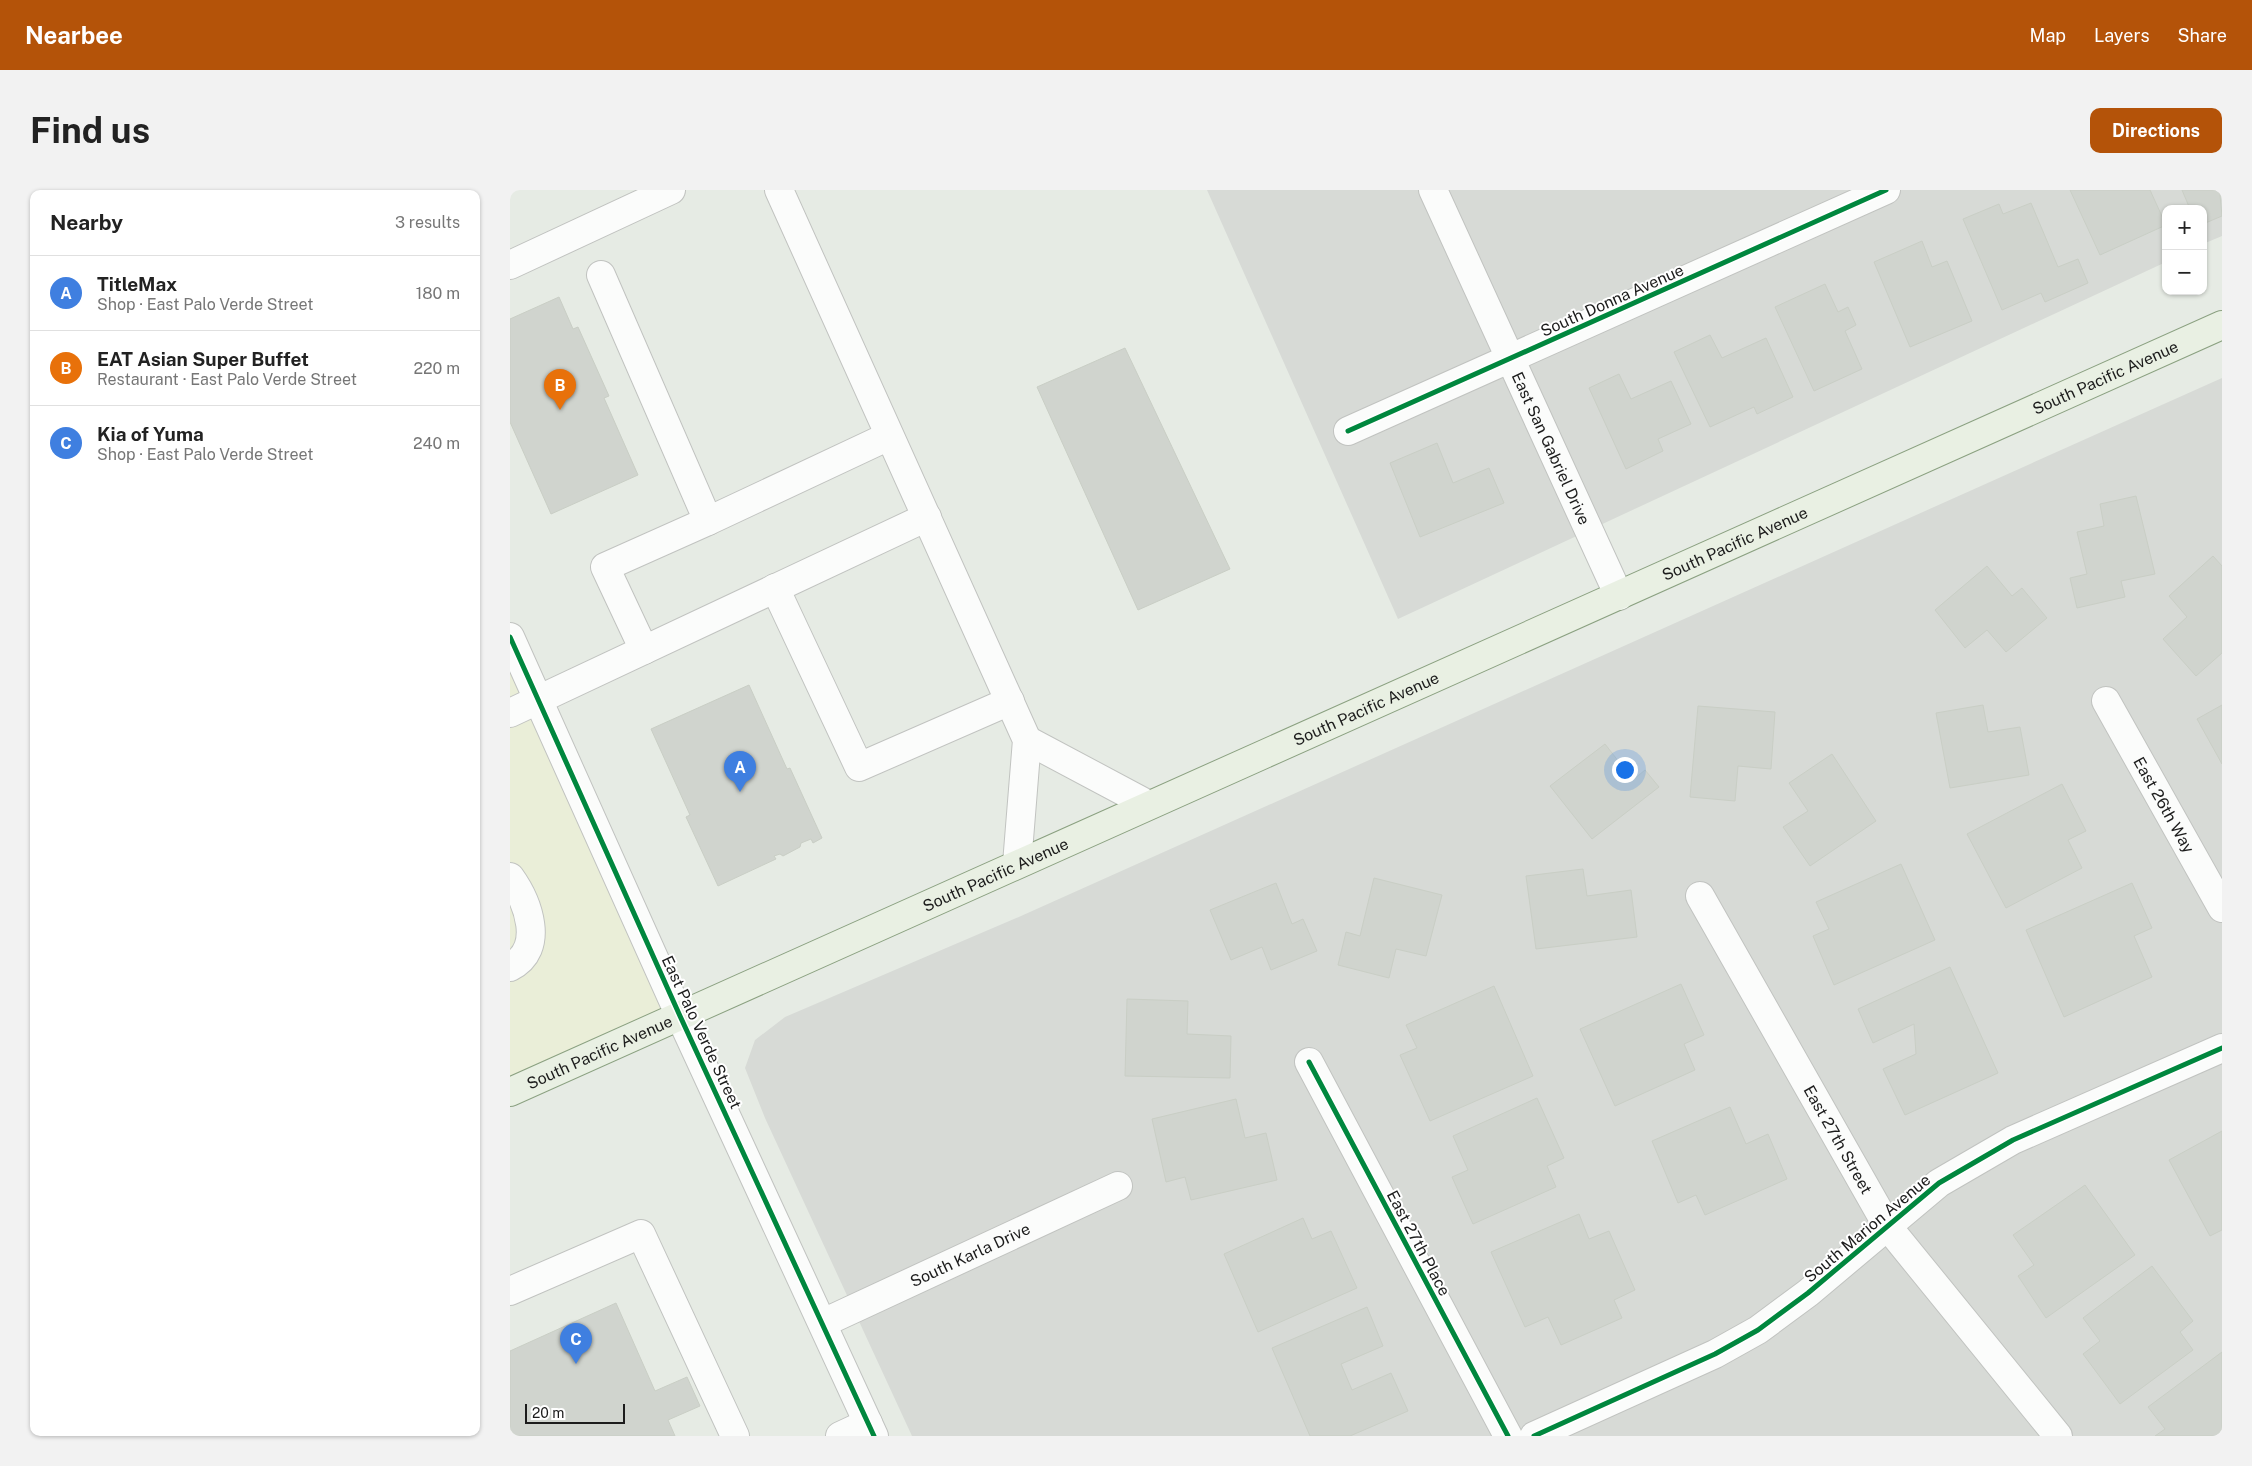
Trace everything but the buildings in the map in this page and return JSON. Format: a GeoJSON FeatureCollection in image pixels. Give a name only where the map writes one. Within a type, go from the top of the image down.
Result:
{"type":"FeatureCollection","features":[{"type":"Feature","properties":{"kind":"main road","name":"South Pacific Avenue"},"geometry":{"type":"LineString","coordinates":[[510,1092],[2222,325]]}},
{"type":"Feature","properties":{"kind":"street"},"geometry":{"type":"LineString","coordinates":[[510,265],[671,190]]}},
{"type":"Feature","properties":{"kind":"street"},"geometry":{"type":"LineString","coordinates":[[779,190],[1027,740],[1017,864]]}},
{"type":"Feature","properties":{"kind":"street","name":"East San Gabriel Drive"},"geometry":{"type":"LineString","coordinates":[[1433,190],[1620,596]]}},
{"type":"Feature","properties":{"kind":"street","name":"South Donna Avenue"},"geometry":{"type":"LineString","coordinates":[[1348,431],[1886,190]]}},
{"type":"Feature","properties":{"kind":"street"},"geometry":{"type":"LineString","coordinates":[[601,275],[708,521]]}},
{"type":"Feature","properties":{"kind":"street"},"geometry":{"type":"LineString","coordinates":[[644,650],[605,567],[889,436]]}},
{"type":"Feature","properties":{"kind":"street"},"geometry":{"type":"LineString","coordinates":[[510,713],[927,517]]}},
{"type":"Feature","properties":{"kind":"street"},"geometry":{"type":"LineString","coordinates":[[775,588],[859,768],[1010,701]]}},
{"type":"Feature","properties":{"kind":"street","name":"East Palo Verde Street"},"geometry":{"type":"LineString","coordinates":[[510,637],[680,1016],[871,1430]]}},
{"type":"Feature","properties":{"kind":"street","name":"East 26th Way"},"geometry":{"type":"LineString","coordinates":[[2106,701],[2222,908]]}},
{"type":"Feature","properties":{"kind":"street"},"geometry":{"type":"LineString","coordinates":[[1027,740],[1149,805]]}},
{"type":"Feature","properties":{"kind":"street"},"geometry":{"type":"LineString","coordinates":[[510,877],[518,888],[532,922],[529,943],[519,962],[510,967]]}},
{"type":"Feature","properties":{"kind":"street","name":"East 27th Street"},"geometry":{"type":"LineString","coordinates":[[1700,896],[1888,1227],[2058,1436]]}},
{"type":"Feature","properties":{"kind":"street","name":"South Marion Avenue"},"geometry":{"type":"LineString","coordinates":[[1534,1436],[1715,1354],[1758,1330],[1808,1293],[1939,1183],[2013,1140],[2222,1048]]}},
{"type":"Feature","properties":{"kind":"street","name":"East 27th Place"},"geometry":{"type":"LineString","coordinates":[[1309,1062],[1508,1436]]}},
{"type":"Feature","properties":{"kind":"street","name":"South Karla Drive"},"geometry":{"type":"LineString","coordinates":[[823,1324],[1118,1186]]}},
{"type":"Feature","properties":{"kind":"street"},"geometry":{"type":"LineString","coordinates":[[510,1291],[641,1234],[735,1436]]}},
{"type":"Feature","properties":{"kind":"street"},"geometry":{"type":"LineString","coordinates":[[840,1436],[871,1430]]}},
{"type":"Feature","properties":{"kind":"shaded area"},"geometry":{"type":"Polygon","coordinates":[[[1207,190],[2222,190],[2222,236],[2207,242],[2207,205],[2162,205],[2162,264],[1398,619],[1207,190]]]}},
{"type":"Feature","properties":{"kind":"shaded area"},"geometry":{"type":"Polygon","coordinates":[[[2222,378],[2222,1436],[912,1436],[765,1118],[745,1068],[755,1040],[785,1017],[1021,916],[2222,378]]]}},
{"type":"Feature","properties":{"kind":"shaded area"},"geometry":{"type":"Polygon","coordinates":[[[510,638],[680,1016],[510,1092],[510,638]]]}},
{"type":"Feature","properties":{"kind":"cycle path"},"geometry":{"type":"LineString","coordinates":[[1348,431],[1886,190]]}},
{"type":"Feature","properties":{"kind":"cycle path"},"geometry":{"type":"LineString","coordinates":[[510,637],[680,1016],[874,1436]]}},
{"type":"Feature","properties":{"kind":"cycle path"},"geometry":{"type":"LineString","coordinates":[[1534,1436],[1715,1354],[1758,1330],[1808,1293],[1939,1183],[2013,1140],[2222,1048]]}},
{"type":"Feature","properties":{"kind":"cycle path"},"geometry":{"type":"LineString","coordinates":[[1309,1062],[1508,1436]]}},
{"type":"Feature","properties":{"kind":"place","name":"EAT Asian Super Buffet"},"geometry":{"type":"Point","coordinates":[560,410]}},
{"type":"Feature","properties":{"kind":"place","name":"TitleMax"},"geometry":{"type":"Point","coordinates":[740,792]}},
{"type":"Feature","properties":{"kind":"place","name":"Kia of Yuma"},"geometry":{"type":"Point","coordinates":[576,1364]}}]}
